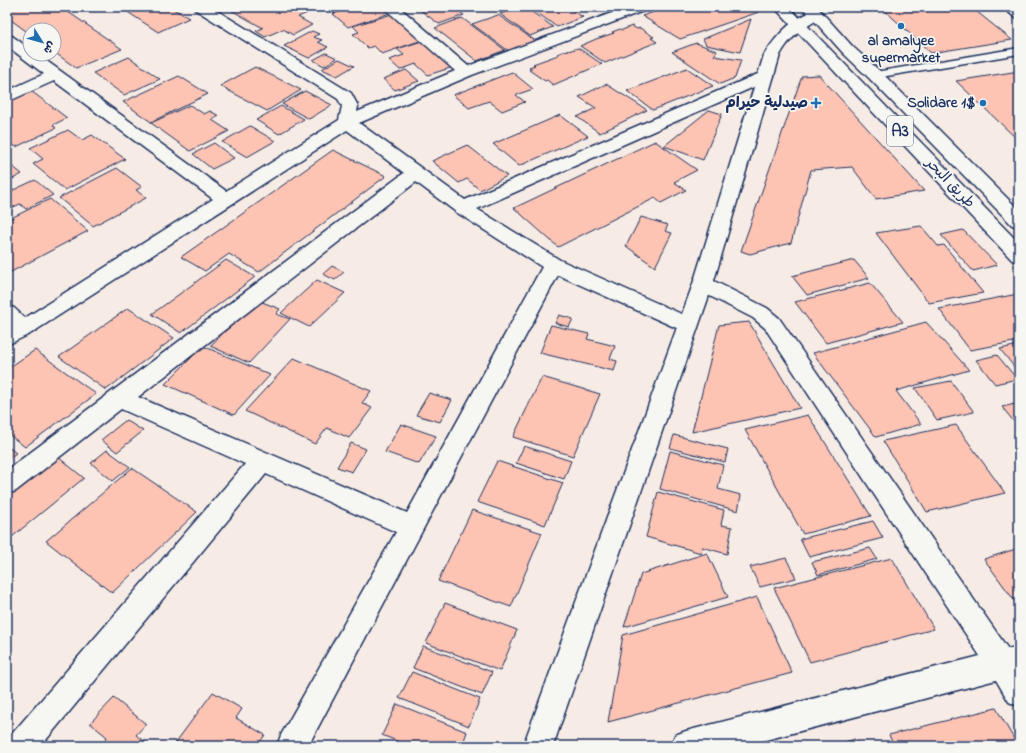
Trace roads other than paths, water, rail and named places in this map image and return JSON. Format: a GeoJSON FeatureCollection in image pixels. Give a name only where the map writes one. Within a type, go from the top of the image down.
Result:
{"type":"FeatureCollection","features":[{"type":"Feature","properties":{"kind":"main road"},"geometry":{"type":"LineString","coordinates":[[201,7],[346,96],[350,106],[347,122]]}},
{"type":"Feature","properties":{"kind":"main road"},"geometry":{"type":"LineString","coordinates":[[390,7],[466,72]]}},
{"type":"Feature","properties":{"kind":"main road"},"geometry":{"type":"LineString","coordinates":[[7,313],[15,333],[347,122],[602,15],[641,7]]}},
{"type":"Feature","properties":{"kind":"main road","name":"طريق البحر"},"geometry":{"type":"LineString","coordinates":[[781,7],[808,15],[848,50],[875,75],[1019,221]]}},
{"type":"Feature","properties":{"kind":"main road"},"geometry":{"type":"LineString","coordinates":[[538,746],[703,284],[772,55],[777,45],[808,15]]}},
{"type":"Feature","properties":{"kind":"main road","name":"طريق البحر"},"geometry":{"type":"LineString","coordinates":[[808,15],[1019,255]]}},
{"type":"Feature","properties":{"kind":"main road"},"geometry":{"type":"LineString","coordinates":[[7,39],[226,200]]}},
{"type":"Feature","properties":{"kind":"main road"},"geometry":{"type":"LineString","coordinates":[[7,97],[55,75]]}},
{"type":"Feature","properties":{"kind":"main road"},"geometry":{"type":"LineString","coordinates":[[463,208],[766,76]]}},
{"type":"Feature","properties":{"kind":"main road"},"geometry":{"type":"LineString","coordinates":[[347,122],[463,208],[553,265],[688,325]]}},
{"type":"Feature","properties":{"kind":"main road"},"geometry":{"type":"LineString","coordinates":[[7,484],[416,173]]}},
{"type":"Feature","properties":{"kind":"main road"},"geometry":{"type":"LineString","coordinates":[[292,746],[553,265]]}},
{"type":"Feature","properties":{"kind":"main road"},"geometry":{"type":"LineString","coordinates":[[703,284],[760,313],[772,323],[1011,663],[1019,692]]}},
{"type":"Feature","properties":{"kind":"main road"},"geometry":{"type":"LineString","coordinates":[[120,399],[412,527]]}},
{"type":"Feature","properties":{"kind":"main road"},"geometry":{"type":"LineString","coordinates":[[22,746],[261,462]]}},
{"type":"Feature","properties":{"kind":"main road"},"geometry":{"type":"LineString","coordinates":[[686,746],[1011,663]]}},
{"type":"Feature","properties":{"kind":"lane"},"geometry":{"type":"LineString","coordinates":[[1007,7],[1019,16]]}},
{"type":"Feature","properties":{"kind":"lane"},"geometry":{"type":"LineString","coordinates":[[875,75],[1019,51]]}},
{"type":"Feature","properties":{"kind":"place","name":"al amalyee supermarket"},"geometry":{"type":"Point","coordinates":[901,26]}},
{"type":"Feature","properties":{"kind":"place","name":"صيدلية حيرام"},"geometry":{"type":"Point","coordinates":[816,103]}},
{"type":"Feature","properties":{"kind":"place","name":"Solidare 1$"},"geometry":{"type":"Point","coordinates":[983,103]}}]}
